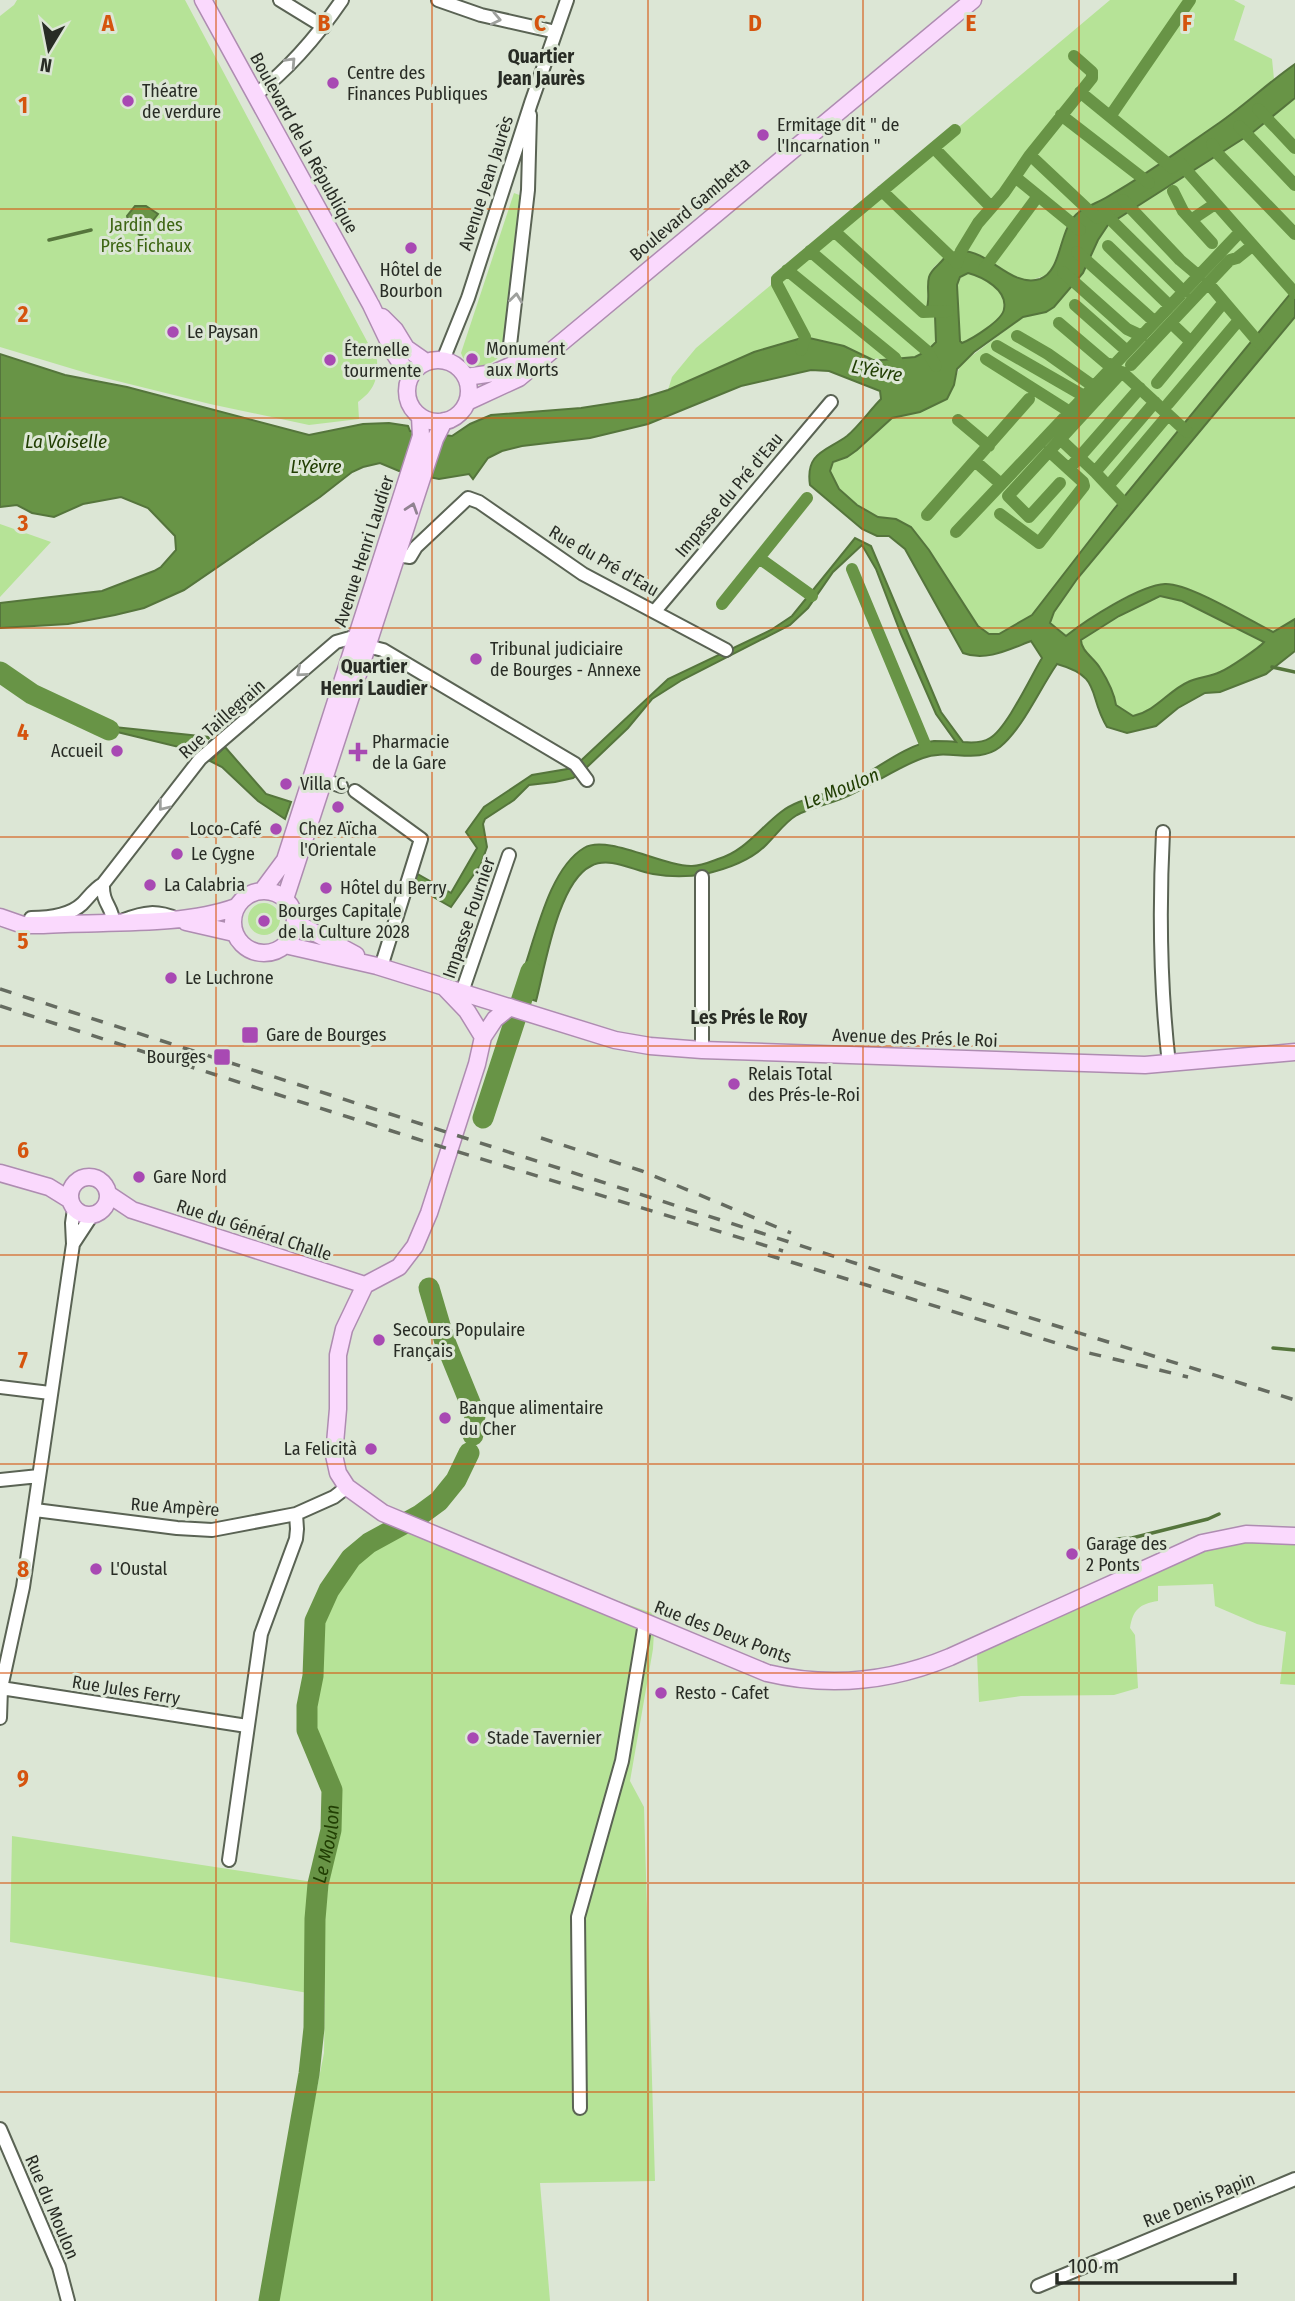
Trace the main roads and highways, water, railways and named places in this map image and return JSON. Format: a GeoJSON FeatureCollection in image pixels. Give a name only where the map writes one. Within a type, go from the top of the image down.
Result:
{"type":"FeatureCollection","features":[{"type":"Feature","properties":{"kind":"main road","name":"Boulevard de la République"},"geometry":{"type":"LineString","coordinates":[[203,0],[410,377]]}},
{"type":"Feature","properties":{"kind":"main road","name":"Boulevard Gambetta"},"geometry":{"type":"LineString","coordinates":[[467,402],[519,378],[973,0]]}},
{"type":"Feature","properties":{"kind":"main road","name":"Boulevard de la République"},"geometry":{"type":"LineString","coordinates":[[371,305],[395,331],[406,348],[426,362]]}},
{"type":"Feature","properties":{"kind":"main road","name":"Boulevard Gambetta"},"geometry":{"type":"LineString","coordinates":[[466,377],[494,373],[519,364],[562,341]]}},
{"type":"Feature","properties":{"kind":"main road"},"geometry":{"type":"LineString","coordinates":[[426,362],[447,362],[466,377],[469,393],[467,402],[454,417],[435,421],[420,416],[410,404],[410,377],[426,362]]}},
{"type":"Feature","properties":{"kind":"main road","name":"Avenue Henri Laudier"},"geometry":{"type":"LineString","coordinates":[[285,899],[324,780],[362,641],[397,555],[414,479],[421,436],[420,416]]}},
{"type":"Feature","properties":{"kind":"main road","name":"Avenue Henri Laudier"},"geometry":{"type":"LineString","coordinates":[[262,891],[285,860],[362,641],[414,479],[444,421]]}},
{"type":"Feature","properties":{"kind":"main road"},"geometry":{"type":"LineString","coordinates":[[0,915],[11,922],[29,925],[177,920],[218,914],[236,907],[247,895],[262,891],[275,893],[285,899],[298,924],[285,945],[269,953],[254,951],[242,944],[234,933],[232,924],[236,907]]}},
{"type":"Feature","properties":{"kind":"main road"},"geometry":{"type":"LineString","coordinates":[[177,920],[234,933]]}},
{"type":"Feature","properties":{"kind":"main road","name":"Avenue des Prés le Roi"},"geometry":{"type":"LineString","coordinates":[[298,924],[353,958]]}},
{"type":"Feature","properties":{"kind":"main road","name":"Avenue des Prés le Roi"},"geometry":{"type":"LineString","coordinates":[[285,945],[353,958],[615,1040],[650,1046],[1101,1064],[1169,1064],[1295,1052]]}},
{"type":"Feature","properties":{"kind":"main road"},"geometry":{"type":"LineString","coordinates":[[443,986],[486,1031]]}},
{"type":"Feature","properties":{"kind":"main road"},"geometry":{"type":"LineString","coordinates":[[468,994],[486,1031]]}},
{"type":"Feature","properties":{"kind":"main road"},"geometry":{"type":"LineString","coordinates":[[365,1285],[399,1267],[421,1233],[486,1031],[510,1007]]}},
{"type":"Feature","properties":{"kind":"main road"},"geometry":{"type":"LineString","coordinates":[[0,1173],[49,1187],[59,1184],[72,1198],[80,1213],[97,1213],[106,1205],[108,1194],[102,1182],[96,1178],[82,1178],[72,1198]]}},
{"type":"Feature","properties":{"kind":"main road","name":"Rue du Général Challe"},"geometry":{"type":"LineString","coordinates":[[108,1194],[132,1210],[365,1285]]}},
{"type":"Feature","properties":{"kind":"main road","name":"Rue du Général Challe"},"geometry":{"type":"LineString","coordinates":[[97,1213],[132,1210]]}},
{"type":"Feature","properties":{"kind":"main road","name":"Rue des Deux Ponts"},"geometry":{"type":"LineString","coordinates":[[365,1285],[344,1329],[338,1355],[338,1409],[334,1455],[338,1473],[347,1487],[383,1513],[768,1673],[818,1681],[863,1681],[927,1666],[1202,1543],[1246,1534],[1295,1536]]}},
{"type":"Feature","properties":{"kind":"water"},"geometry":{"type":"Polygon","coordinates":[[[1295,64],[1295,98],[1252,133],[1108,225],[1083,273],[1054,307],[1046,312],[1023,317],[974,352],[957,369],[954,385],[947,399],[920,412],[892,418],[857,450],[833,462],[830,471],[839,489],[857,505],[878,517],[896,519],[911,527],[978,626],[989,634],[999,634],[1032,615],[1114,509],[1295,288],[1295,317],[1077,579],[1054,612],[1050,623],[1066,636],[1142,590],[1165,584],[1176,585],[1235,611],[1273,632],[1295,619],[1295,651],[1266,674],[1220,692],[1205,693],[1178,708],[1156,726],[1127,733],[1107,727],[1088,681],[1072,669],[1057,664],[1023,719],[1000,747],[982,755],[933,755],[914,762],[845,797],[797,815],[761,850],[738,864],[692,876],[653,874],[614,863],[591,866],[580,875],[561,907],[536,1001],[515,994],[550,893],[571,859],[584,848],[607,845],[680,865],[702,865],[736,851],[781,812],[796,803],[845,786],[912,747],[934,741],[956,742],[936,714],[876,569],[862,545],[833,572],[808,608],[790,625],[682,680],[652,699],[628,728],[573,778],[529,785],[514,800],[485,819],[483,824],[487,847],[481,864],[451,907],[411,884],[414,872],[451,893],[477,848],[466,832],[484,807],[532,775],[573,768],[668,679],[771,630],[792,616],[855,538],[871,546],[941,712],[963,742],[990,738],[1004,724],[1018,701],[1042,658],[1031,641],[989,655],[963,653],[905,549],[889,536],[877,536],[862,529],[810,485],[809,474],[814,459],[856,428],[881,399],[880,391],[829,371],[811,370],[741,386],[648,424],[590,438],[502,451],[488,458],[473,479],[469,474],[439,479],[399,471],[380,463],[363,467],[352,472],[184,590],[144,608],[68,624],[0,628],[0,603],[102,591],[154,571],[176,550],[175,536],[148,508],[121,497],[83,504],[54,517],[32,513],[17,505],[0,507],[0,354],[65,375],[127,387],[309,435],[363,424],[389,423],[408,426],[410,431],[452,436],[491,415],[581,408],[639,399],[668,390],[754,352],[805,337],[844,346],[873,360],[915,357],[936,342],[935,316],[926,310],[928,281],[932,271],[946,255],[960,251],[972,253],[1020,278],[1040,279],[1053,267],[1067,228],[1079,212],[1166,160],[1229,116],[1295,64]],[[968,273],[960,277],[957,285],[962,343],[993,324],[1004,309],[1002,296],[993,285],[968,273]],[[1160,596],[1119,616],[1081,640],[1083,648],[1108,681],[1116,705],[1133,716],[1148,710],[1188,682],[1224,670],[1264,642],[1182,601],[1160,596]]]}},
{"type":"Feature","properties":{"kind":"water"},"geometry":{"type":"Polygon","coordinates":[[[135,206],[146,206],[158,214],[141,236],[130,227],[127,216],[135,206]]]}},
{"type":"Feature","properties":{"kind":"water"},"geometry":{"type":"Polygon","coordinates":[[[86,716],[114,727],[210,737],[195,751],[113,731],[110,736],[83,723],[86,716]]]}},
{"type":"Feature","properties":{"kind":"water"},"geometry":{"type":"Polygon","coordinates":[[[225,747],[266,794],[291,802],[285,819],[258,801],[222,767],[210,761],[225,747]]]}},
{"type":"Feature","properties":{"kind":"waterway"},"geometry":{"type":"LineString","coordinates":[[1111,115],[1190,0]]}},
{"type":"Feature","properties":{"kind":"waterway"},"geometry":{"type":"LineString","coordinates":[[957,263],[978,223],[1092,78],[1092,72],[1074,56]]}},
{"type":"Feature","properties":{"kind":"waterway"},"geometry":{"type":"LineString","coordinates":[[1080,92],[1173,168]]}},
{"type":"Feature","properties":{"kind":"waterway"},"geometry":{"type":"LineString","coordinates":[[1258,109],[1295,148]]}},
{"type":"Feature","properties":{"kind":"waterway"},"geometry":{"type":"LineString","coordinates":[[1061,115],[1149,183]]}},
{"type":"Feature","properties":{"kind":"waterway"},"geometry":{"type":"LineString","coordinates":[[1239,126],[1295,185]]}},
{"type":"Feature","properties":{"kind":"waterway"},"geometry":{"type":"LineString","coordinates":[[801,350],[805,337],[777,284],[777,279],[955,130]]}},
{"type":"Feature","properties":{"kind":"waterway"},"geometry":{"type":"LineString","coordinates":[[1212,144],[1218,154],[1295,234]]}},
{"type":"Feature","properties":{"kind":"waterway"},"geometry":{"type":"LineString","coordinates":[[934,148],[990,206]]}},
{"type":"Feature","properties":{"kind":"waterway"},"geometry":{"type":"LineString","coordinates":[[1030,155],[1097,218]]}},
{"type":"Feature","properties":{"kind":"waterway"},"geometry":{"type":"LineString","coordinates":[[1180,163],[1295,293]]}},
{"type":"Feature","properties":{"kind":"waterway"},"geometry":{"type":"LineString","coordinates":[[1015,177],[1080,230]]}},
{"type":"Feature","properties":{"kind":"waterway"},"geometry":{"type":"LineString","coordinates":[[882,191],[957,263]]}},
{"type":"Feature","properties":{"kind":"waterway"},"geometry":{"type":"LineString","coordinates":[[1173,191],[1183,211],[1212,243]]}},
{"type":"Feature","properties":{"kind":"waterway"},"geometry":{"type":"LineString","coordinates":[[984,269],[1038,196]]}},
{"type":"Feature","properties":{"kind":"waterway"},"geometry":{"type":"LineString","coordinates":[[1123,200],[1180,260],[1199,276]]}},
{"type":"Feature","properties":{"kind":"waterway"},"geometry":{"type":"LineString","coordinates":[[1191,220],[1215,204]]}},
{"type":"Feature","properties":{"kind":"waterway"},"geometry":{"type":"LineString","coordinates":[[1104,213],[1184,292]]}},
{"type":"Feature","properties":{"kind":"waterway"},"geometry":{"type":"LineString","coordinates":[[49,240],[91,230]]}},
{"type":"Feature","properties":{"kind":"waterway"},"geometry":{"type":"LineString","coordinates":[[834,231],[923,312],[948,311]]}},
{"type":"Feature","properties":{"kind":"waterway"},"geometry":{"type":"LineString","coordinates":[[956,532],[1240,232]]}},
{"type":"Feature","properties":{"kind":"waterway"},"geometry":{"type":"LineString","coordinates":[[1108,246],[1170,306]]}},
{"type":"Feature","properties":{"kind":"waterway"},"geometry":{"type":"LineString","coordinates":[[1131,365],[1230,260],[1252,246]]}},
{"type":"Feature","properties":{"kind":"waterway"},"geometry":{"type":"LineString","coordinates":[[810,251],[927,351],[936,366]]}},
{"type":"Feature","properties":{"kind":"waterway"},"geometry":{"type":"LineString","coordinates":[[1077,252],[1155,322]]}},
{"type":"Feature","properties":{"kind":"waterway","name":"L'Yèvre"},"geometry":{"type":"LineString","coordinates":[[787,270],[895,358],[901,371]]}},
{"type":"Feature","properties":{"kind":"waterway"},"geometry":{"type":"LineString","coordinates":[[1063,272],[1127,329],[1142,336]]}},
{"type":"Feature","properties":{"kind":"waterway"},"geometry":{"type":"LineString","coordinates":[[1208,283],[1260,344]]}},
{"type":"Feature","properties":{"kind":"waterway"},"geometry":{"type":"LineString","coordinates":[[1157,383],[1224,302]]}},
{"type":"Feature","properties":{"kind":"waterway"},"geometry":{"type":"LineString","coordinates":[[1075,305],[1127,351]]}},
{"type":"Feature","properties":{"kind":"waterway"},"geometry":{"type":"LineString","coordinates":[[1168,404],[1239,320]]}},
{"type":"Feature","properties":{"kind":"waterway"},"geometry":{"type":"LineString","coordinates":[[1059,323],[1106,363],[1114,365]]}},
{"type":"Feature","properties":{"kind":"waterway"},"geometry":{"type":"LineString","coordinates":[[1171,323],[1191,342]]}},
{"type":"Feature","properties":{"kind":"waterway"},"geometry":{"type":"LineString","coordinates":[[1017,336],[1093,386]]}},
{"type":"Feature","properties":{"kind":"waterway"},"geometry":{"type":"LineString","coordinates":[[997,346],[1084,396]]}},
{"type":"Feature","properties":{"kind":"waterway"},"geometry":{"type":"LineString","coordinates":[[986,359],[1070,412]]}},
{"type":"Feature","properties":{"kind":"waterway"},"geometry":{"type":"LineString","coordinates":[[1060,483],[1029,517],[1008,496],[1122,372],[1187,432]]}},
{"type":"Feature","properties":{"kind":"waterway"},"geometry":{"type":"LineString","coordinates":[[1069,469],[1140,388]]}},
{"type":"Feature","properties":{"kind":"waterway"},"geometry":{"type":"LineString","coordinates":[[927,515],[1029,399]]}},
{"type":"Feature","properties":{"kind":"waterway"},"geometry":{"type":"LineString","coordinates":[[1095,472],[1155,402]]}},
{"type":"Feature","properties":{"kind":"waterway"},"geometry":{"type":"LineString","coordinates":[[1109,485],[1168,415]]}},
{"type":"Feature","properties":{"kind":"waterway"},"geometry":{"type":"LineString","coordinates":[[958,420],[989,446]]}},
{"type":"Feature","properties":{"kind":"waterway"},"geometry":{"type":"LineString","coordinates":[[1060,439],[1126,505]]}},
{"type":"Feature","properties":{"kind":"waterway"},"geometry":{"type":"LineString","coordinates":[[1000,514],[1039,543],[1084,486],[1083,482],[1049,451]]}},
{"type":"Feature","properties":{"kind":"waterway"},"geometry":{"type":"LineString","coordinates":[[976,462],[1001,484]]}},
{"type":"Feature","properties":{"kind":"waterway"},"geometry":{"type":"LineString","coordinates":[[722,604],[807,498]]}},
{"type":"Feature","properties":{"kind":"waterway"},"geometry":{"type":"LineString","coordinates":[[759,558],[812,596]]}},
{"type":"Feature","properties":{"kind":"waterway"},"geometry":{"type":"LineString","coordinates":[[852,569],[927,749]]}},
{"type":"Feature","properties":{"kind":"waterway"},"geometry":{"type":"LineString","coordinates":[[1272,667],[1295,672]]}},
{"type":"Feature","properties":{"kind":"waterway"},"geometry":{"type":"LineString","coordinates":[[0,672],[32,694],[109,730]]}},
{"type":"Feature","properties":{"kind":"waterway","name":"Le Moulon"},"geometry":{"type":"LineString","coordinates":[[483,1118],[531,971]]}},
{"type":"Feature","properties":{"kind":"waterway","name":"Le Moulon"},"geometry":{"type":"LineString","coordinates":[[429,1288],[444,1339],[475,1415],[473,1435]]}},
{"type":"Feature","properties":{"kind":"waterway"},"geometry":{"type":"LineString","coordinates":[[1273,1348],[1295,1350]]}},
{"type":"Feature","properties":{"kind":"waterway","name":"Le Moulon"},"geometry":{"type":"LineString","coordinates":[[269,2301],[309,2074],[314,2028],[318,1884],[331,1830],[332,1790],[307,1730],[315,1621],[329,1590],[351,1558],[369,1543],[420,1515],[439,1501],[456,1480],[469,1453]]}},
{"type":"Feature","properties":{"kind":"waterway"},"geometry":{"type":"LineString","coordinates":[[1115,1539],[1132,1538],[1219,1514]]}},
{"type":"Feature","properties":{"kind":"railway"},"geometry":{"type":"LineString","coordinates":[[0,989],[886,1273],[1295,1400]]}},
{"type":"Feature","properties":{"kind":"railway"},"geometry":{"type":"LineString","coordinates":[[0,1006],[439,1146],[783,1251]]}},
{"type":"Feature","properties":{"kind":"railway"},"geometry":{"type":"LineString","coordinates":[[541,1138],[642,1171],[791,1233]]}},
{"type":"Feature","properties":{"kind":"railway"},"geometry":{"type":"LineString","coordinates":[[768,1255],[1089,1353],[1188,1377]]}},
{"type":"Feature","properties":{"kind":"place","name":"Centre des Finances Publiques"},"geometry":{"type":"Point","coordinates":[333,83]}},
{"type":"Feature","properties":{"kind":"place","name":"Théatre de verdure"},"geometry":{"type":"Point","coordinates":[128,101]}},
{"type":"Feature","properties":{"kind":"place","name":"Ermitage dit \" de l'Incarnation \""},"geometry":{"type":"Point","coordinates":[763,135]}},
{"type":"Feature","properties":{"kind":"place","name":"Hôtel de Bourbon"},"geometry":{"type":"Point","coordinates":[411,248]}},
{"type":"Feature","properties":{"kind":"place","name":"Le Paysan"},"geometry":{"type":"Point","coordinates":[173,332]}},
{"type":"Feature","properties":{"kind":"place","name":"Monument aux Morts"},"geometry":{"type":"Point","coordinates":[472,359]}},
{"type":"Feature","properties":{"kind":"place","name":"Éternelle tourmente"},"geometry":{"type":"Point","coordinates":[330,360]}},
{"type":"Feature","properties":{"kind":"place","name":"Tribunal judiciaire de Bourges - Annexe"},"geometry":{"type":"Point","coordinates":[476,659]}},
{"type":"Feature","properties":{"kind":"place","name":"Accueil"},"geometry":{"type":"Point","coordinates":[117,751]}},
{"type":"Feature","properties":{"kind":"place","name":"Pharmacie de la Gare"},"geometry":{"type":"Point","coordinates":[358,752]}},
{"type":"Feature","properties":{"kind":"place","name":"Villa C"},"geometry":{"type":"Point","coordinates":[286,784]}},
{"type":"Feature","properties":{"kind":"place","name":"Chez Aïcha l'Orientale"},"geometry":{"type":"Point","coordinates":[338,807]}},
{"type":"Feature","properties":{"kind":"place","name":"Loco-Café"},"geometry":{"type":"Point","coordinates":[276,829]}},
{"type":"Feature","properties":{"kind":"place","name":"Le Cygne"},"geometry":{"type":"Point","coordinates":[177,854]}},
{"type":"Feature","properties":{"kind":"place","name":"La Calabria"},"geometry":{"type":"Point","coordinates":[150,885]}},
{"type":"Feature","properties":{"kind":"place","name":"Hôtel du Berry"},"geometry":{"type":"Point","coordinates":[326,888]}},
{"type":"Feature","properties":{"kind":"place","name":"Bourges Capitale de la Culture 2028"},"geometry":{"type":"Point","coordinates":[264,921]}},
{"type":"Feature","properties":{"kind":"place","name":"Le Luchrone"},"geometry":{"type":"Point","coordinates":[171,978]}},
{"type":"Feature","properties":{"kind":"place","name":"Gare de Bourges"},"geometry":{"type":"Point","coordinates":[250,1035]}},
{"type":"Feature","properties":{"kind":"place","name":"Bourges"},"geometry":{"type":"Point","coordinates":[222,1057]}},
{"type":"Feature","properties":{"kind":"place","name":"Relais Total des Prés-le-Roi"},"geometry":{"type":"Point","coordinates":[734,1084]}},
{"type":"Feature","properties":{"kind":"place","name":"Gare Nord"},"geometry":{"type":"Point","coordinates":[139,1177]}},
{"type":"Feature","properties":{"kind":"place","name":"Secours Populaire Français"},"geometry":{"type":"Point","coordinates":[379,1340]}},
{"type":"Feature","properties":{"kind":"place","name":"Banque alimentaire du Cher"},"geometry":{"type":"Point","coordinates":[445,1418]}},
{"type":"Feature","properties":{"kind":"place","name":"La Felicità"},"geometry":{"type":"Point","coordinates":[371,1449]}},
{"type":"Feature","properties":{"kind":"place","name":"Garage des 2 Ponts"},"geometry":{"type":"Point","coordinates":[1072,1554]}},
{"type":"Feature","properties":{"kind":"place","name":"L'Oustal"},"geometry":{"type":"Point","coordinates":[96,1569]}},
{"type":"Feature","properties":{"kind":"place","name":"Resto - Cafet"},"geometry":{"type":"Point","coordinates":[661,1693]}},
{"type":"Feature","properties":{"kind":"place","name":"Stade Tavernier"},"geometry":{"type":"Point","coordinates":[473,1738]}},
{"type":"Feature","properties":{"kind":"district","name":"Quartier Jean Jaurès"},"geometry":{"type":"Point","coordinates":[541,67]}},
{"type":"Feature","properties":{"kind":"district","name":"Quartier Henri Laudier"},"geometry":{"type":"Point","coordinates":[374,677]}},
{"type":"Feature","properties":{"kind":"district","name":"Les Prés le Roy"},"geometry":{"type":"Point","coordinates":[749,1017]}},
{"type":"Feature","properties":{"kind":"park label","name":"Jardin des Prés Fichaux"},"geometry":{"type":"Point","coordinates":[146,235]}},
{"type":"Feature","properties":{"kind":"water label","name":"La Voiselle"},"geometry":{"type":"Point","coordinates":[66,441]}}]}
